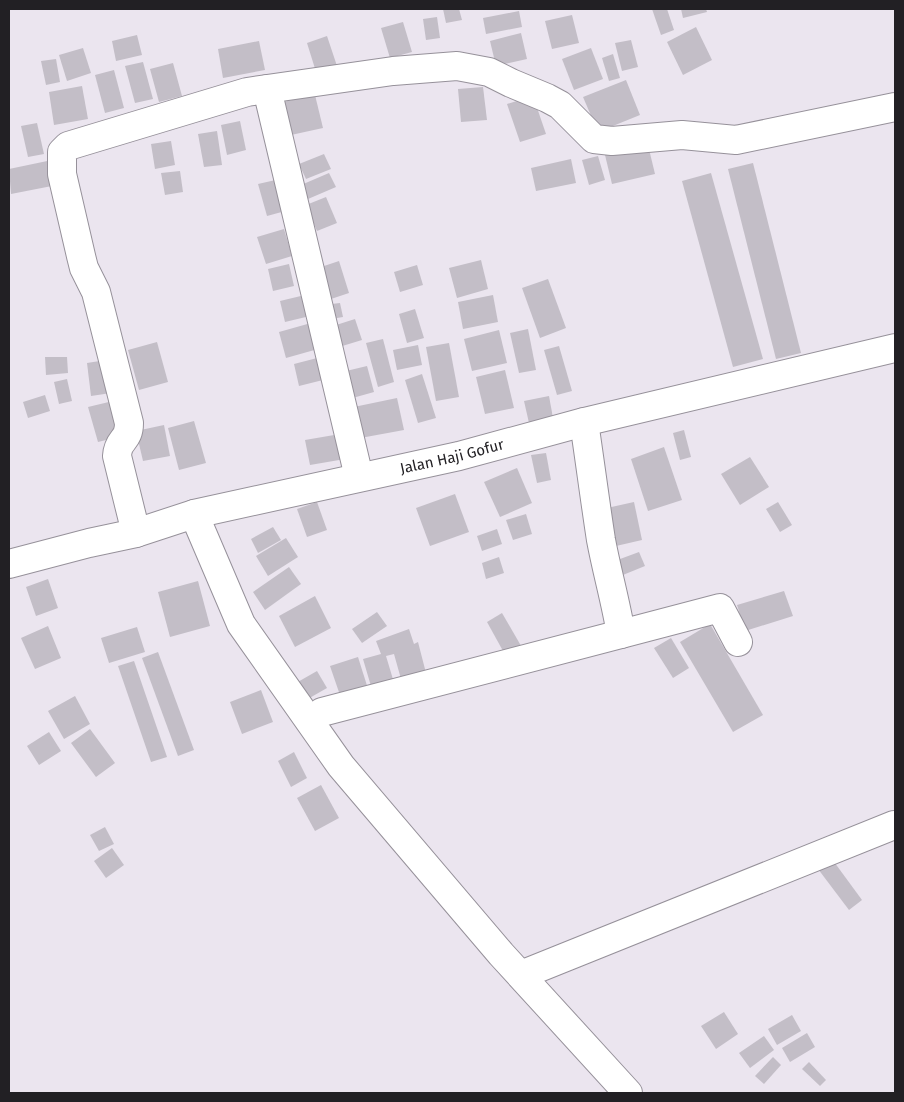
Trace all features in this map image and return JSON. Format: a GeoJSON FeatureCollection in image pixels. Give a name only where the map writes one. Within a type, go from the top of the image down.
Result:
{"type":"FeatureCollection","features":[{"type":"Feature","properties":{"kind":"street"},"geometry":{"type":"LineString","coordinates":[[136,533],[117,456],[118,448],[129,433],[128,423],[96,292],[80,256],[62,174],[62,152],[68,146],[247,92],[394,71],[457,66],[489,72],[511,84],[547,98],[560,105],[594,139],[612,141],[682,135],[736,140],[895,107]]}},
{"type":"Feature","properties":{"kind":"street"},"geometry":{"type":"LineString","coordinates":[[267,89],[359,477]]}},
{"type":"Feature","properties":{"kind":"street","name":"Jalan Haji Gofur"},"geometry":{"type":"LineString","coordinates":[[9,564],[136,533],[194,514],[459,456],[584,422],[895,348]]}},
{"type":"Feature","properties":{"kind":"street"},"geometry":{"type":"LineString","coordinates":[[584,422],[602,541],[621,634]]}},
{"type":"Feature","properties":{"kind":"street"},"geometry":{"type":"LineString","coordinates":[[194,514],[241,624],[336,758],[501,954],[628,1093]]}},
{"type":"Feature","properties":{"kind":"street"},"geometry":{"type":"LineString","coordinates":[[322,712],[720,608],[738,642]]}},
{"type":"Feature","properties":{"kind":"street"},"geometry":{"type":"LineString","coordinates":[[521,975],[894,825]]}},
{"type":"Feature","properties":{"kind":"building"},"geometry":{"type":"Polygon","coordinates":[[[443,9],[459,9],[462,20],[446,23],[443,9]]]}},
{"type":"Feature","properties":{"kind":"building"},"geometry":{"type":"Polygon","coordinates":[[[652,9],[667,9],[674,30],[661,35],[652,9]]]}},
{"type":"Feature","properties":{"kind":"building"},"geometry":{"type":"Polygon","coordinates":[[[681,9],[706,9],[707,12],[683,18],[681,9]]]}},
{"type":"Feature","properties":{"kind":"building"},"geometry":{"type":"Polygon","coordinates":[[[519,11],[522,27],[486,34],[483,18],[519,11]]]}},
{"type":"Feature","properties":{"kind":"building"},"geometry":{"type":"Polygon","coordinates":[[[572,15],[579,43],[552,49],[545,21],[572,15]]]}},
{"type":"Feature","properties":{"kind":"building"},"geometry":{"type":"Polygon","coordinates":[[[437,17],[440,38],[426,40],[423,19],[437,17]]]}},
{"type":"Feature","properties":{"kind":"building"},"geometry":{"type":"Polygon","coordinates":[[[403,22],[412,52],[390,58],[381,28],[403,22]]]}},
{"type":"Feature","properties":{"kind":"building"},"geometry":{"type":"Polygon","coordinates":[[[696,27],[712,60],[683,75],[667,42],[696,27]]]}},
{"type":"Feature","properties":{"kind":"building"},"geometry":{"type":"Polygon","coordinates":[[[521,33],[527,59],[496,66],[490,41],[521,33]]]}},
{"type":"Feature","properties":{"kind":"building"},"geometry":{"type":"Polygon","coordinates":[[[137,35],[142,55],[116,61],[112,41],[137,35]]]}},
{"type":"Feature","properties":{"kind":"building"},"geometry":{"type":"Polygon","coordinates":[[[327,36],[338,69],[317,75],[307,43],[327,36]]]}},
{"type":"Feature","properties":{"kind":"building"},"geometry":{"type":"Polygon","coordinates":[[[631,40],[638,67],[622,71],[615,43],[631,40]]]}},
{"type":"Feature","properties":{"kind":"building"},"geometry":{"type":"Polygon","coordinates":[[[259,41],[265,70],[223,78],[218,49],[259,41]]]}},
{"type":"Feature","properties":{"kind":"building"},"geometry":{"type":"Polygon","coordinates":[[[83,48],[91,73],[67,81],[59,55],[83,48]]]}},
{"type":"Feature","properties":{"kind":"building"},"geometry":{"type":"Polygon","coordinates":[[[591,48],[603,79],[574,90],[562,59],[591,48]]]}},
{"type":"Feature","properties":{"kind":"building"},"geometry":{"type":"Polygon","coordinates":[[[613,54],[620,78],[609,81],[602,58],[613,54]]]}},
{"type":"Feature","properties":{"kind":"building"},"geometry":{"type":"Polygon","coordinates":[[[56,59],[60,82],[46,85],[41,61],[56,59]]]}},
{"type":"Feature","properties":{"kind":"building"},"geometry":{"type":"Polygon","coordinates":[[[143,62],[153,99],[135,103],[125,66],[143,62]]]}},
{"type":"Feature","properties":{"kind":"building"},"geometry":{"type":"Polygon","coordinates":[[[173,63],[182,96],[159,102],[150,69],[173,63]]]}},
{"type":"Feature","properties":{"kind":"building"},"geometry":{"type":"Polygon","coordinates":[[[114,70],[124,108],[105,113],[95,75],[114,70]]]}},
{"type":"Feature","properties":{"kind":"building"},"geometry":{"type":"Polygon","coordinates":[[[626,80],[640,115],[598,132],[583,97],[626,80]]]}},
{"type":"Feature","properties":{"kind":"building"},"geometry":{"type":"Polygon","coordinates":[[[82,86],[88,119],[54,125],[49,92],[82,86]]]}},
{"type":"Feature","properties":{"kind":"building"},"geometry":{"type":"Polygon","coordinates":[[[483,87],[487,120],[461,122],[458,89],[483,87]]]}},
{"type":"Feature","properties":{"kind":"building"},"geometry":{"type":"Polygon","coordinates":[[[315,95],[323,128],[291,135],[283,102],[315,95]]]}},
{"type":"Feature","properties":{"kind":"building"},"geometry":{"type":"Polygon","coordinates":[[[533,96],[546,134],[520,142],[507,104],[533,96]]]}},
{"type":"Feature","properties":{"kind":"building"},"geometry":{"type":"Polygon","coordinates":[[[240,121],[246,150],[227,155],[221,125],[240,121]]]}},
{"type":"Feature","properties":{"kind":"building"},"geometry":{"type":"Polygon","coordinates":[[[37,123],[44,154],[28,157],[21,126],[37,123]]]}},
{"type":"Feature","properties":{"kind":"building"},"geometry":{"type":"Polygon","coordinates":[[[217,131],[222,165],[204,167],[198,134],[217,131]]]}},
{"type":"Feature","properties":{"kind":"building"},"geometry":{"type":"Polygon","coordinates":[[[171,141],[175,165],[155,169],[151,144],[171,141]]]}},
{"type":"Feature","properties":{"kind":"building"},"geometry":{"type":"Polygon","coordinates":[[[648,145],[655,174],[612,184],[605,155],[648,145]]]}},
{"type":"Feature","properties":{"kind":"building"},"geometry":{"type":"Polygon","coordinates":[[[324,154],[331,169],[306,179],[299,164],[324,154]]]}},
{"type":"Feature","properties":{"kind":"building"},"geometry":{"type":"Polygon","coordinates":[[[598,156],[605,180],[589,185],[582,160],[598,156]]]}},
{"type":"Feature","properties":{"kind":"building"},"geometry":{"type":"Polygon","coordinates":[[[571,159],[576,183],[536,191],[531,168],[571,159]]]}},
{"type":"Feature","properties":{"kind":"building"},"geometry":{"type":"Polygon","coordinates":[[[52,160],[57,185],[11,194],[9,169],[52,160]]]}},
{"type":"Feature","properties":{"kind":"building"},"geometry":{"type":"Polygon","coordinates":[[[753,163],[801,353],[776,359],[728,169],[753,163]]]}},
{"type":"Feature","properties":{"kind":"building"},"geometry":{"type":"Polygon","coordinates":[[[180,171],[183,192],[165,195],[161,173],[180,171]]]}},
{"type":"Feature","properties":{"kind":"building"},"geometry":{"type":"Polygon","coordinates":[[[329,173],[336,187],[308,199],[301,185],[329,173]]]}},
{"type":"Feature","properties":{"kind":"building"},"geometry":{"type":"Polygon","coordinates":[[[711,173],[763,359],[733,367],[682,181],[711,173]]]}},
{"type":"Feature","properties":{"kind":"building"},"geometry":{"type":"Polygon","coordinates":[[[280,179],[289,210],[267,216],[258,184],[280,179]]]}},
{"type":"Feature","properties":{"kind":"building"},"geometry":{"type":"Polygon","coordinates":[[[326,197],[337,223],[317,231],[306,205],[326,197]]]}},
{"type":"Feature","properties":{"kind":"building"},"geometry":{"type":"Polygon","coordinates":[[[284,229],[292,256],[266,264],[257,237],[284,229]]]}},
{"type":"Feature","properties":{"kind":"building"},"geometry":{"type":"Polygon","coordinates":[[[481,260],[488,289],[457,298],[449,268],[481,260]]]}},
{"type":"Feature","properties":{"kind":"building"},"geometry":{"type":"Polygon","coordinates":[[[339,261],[349,293],[325,301],[315,269],[339,261]]]}},
{"type":"Feature","properties":{"kind":"building"},"geometry":{"type":"Polygon","coordinates":[[[289,264],[294,286],[273,291],[268,269],[289,264]]]}},
{"type":"Feature","properties":{"kind":"building"},"geometry":{"type":"Polygon","coordinates":[[[417,265],[423,285],[400,292],[394,272],[417,265]]]}},
{"type":"Feature","properties":{"kind":"building"},"geometry":{"type":"Polygon","coordinates":[[[548,279],[566,328],[540,338],[522,288],[548,279]]]}},
{"type":"Feature","properties":{"kind":"building"},"geometry":{"type":"Polygon","coordinates":[[[305,295],[310,316],[285,322],[280,301],[305,295]]]}},
{"type":"Feature","properties":{"kind":"building"},"geometry":{"type":"Polygon","coordinates":[[[493,295],[498,322],[463,329],[458,302],[493,295]]]}},
{"type":"Feature","properties":{"kind":"building"},"geometry":{"type":"Polygon","coordinates":[[[340,303],[343,317],[325,320],[323,305],[340,303]]]}},
{"type":"Feature","properties":{"kind":"building"},"geometry":{"type":"Polygon","coordinates":[[[415,309],[424,338],[407,343],[399,314],[415,309]]]}},
{"type":"Feature","properties":{"kind":"building"},"geometry":{"type":"Polygon","coordinates":[[[355,319],[362,340],[339,347],[333,326],[355,319]]]}},
{"type":"Feature","properties":{"kind":"building"},"geometry":{"type":"Polygon","coordinates":[[[311,323],[318,349],[286,358],[279,332],[311,323]]]}},
{"type":"Feature","properties":{"kind":"building"},"geometry":{"type":"Polygon","coordinates":[[[528,329],[536,370],[519,373],[510,333],[528,329]]]}},
{"type":"Feature","properties":{"kind":"building"},"geometry":{"type":"Polygon","coordinates":[[[499,330],[507,363],[472,371],[464,339],[499,330]]]}},
{"type":"Feature","properties":{"kind":"building"},"geometry":{"type":"Polygon","coordinates":[[[383,339],[394,382],[378,387],[366,343],[383,339]]]}},
{"type":"Feature","properties":{"kind":"building"},"geometry":{"type":"Polygon","coordinates":[[[157,342],[168,382],[139,390],[128,350],[157,342]]]}},
{"type":"Feature","properties":{"kind":"building"},"geometry":{"type":"Polygon","coordinates":[[[449,343],[459,397],[436,401],[426,347],[449,343]]]}},
{"type":"Feature","properties":{"kind":"building"},"geometry":{"type":"Polygon","coordinates":[[[418,345],[422,365],[397,370],[393,350],[418,345]]]}},
{"type":"Feature","properties":{"kind":"building"},"geometry":{"type":"Polygon","coordinates":[[[559,346],[572,391],[557,395],[544,350],[559,346]]]}},
{"type":"Feature","properties":{"kind":"building"},"geometry":{"type":"Polygon","coordinates":[[[45,357],[67,357],[68,373],[46,375],[45,357]]]}},
{"type":"Feature","properties":{"kind":"building"},"geometry":{"type":"Polygon","coordinates":[[[321,357],[327,379],[299,386],[294,364],[321,357]]]}},
{"type":"Feature","properties":{"kind":"building"},"geometry":{"type":"Polygon","coordinates":[[[106,360],[111,393],[91,396],[87,363],[106,360]]]}},
{"type":"Feature","properties":{"kind":"building"},"geometry":{"type":"Polygon","coordinates":[[[367,366],[374,392],[349,399],[342,372],[367,366]]]}},
{"type":"Feature","properties":{"kind":"building"},"geometry":{"type":"Polygon","coordinates":[[[505,370],[514,408],[485,414],[476,377],[505,370]]]}},
{"type":"Feature","properties":{"kind":"building"},"geometry":{"type":"Polygon","coordinates":[[[422,374],[436,418],[418,423],[405,380],[422,374]]]}},
{"type":"Feature","properties":{"kind":"building"},"geometry":{"type":"Polygon","coordinates":[[[67,379],[72,401],[59,404],[54,382],[67,379]]]}},
{"type":"Feature","properties":{"kind":"building"},"geometry":{"type":"Polygon","coordinates":[[[45,395],[50,411],[28,418],[23,402],[45,395]]]}},
{"type":"Feature","properties":{"kind":"building"},"geometry":{"type":"Polygon","coordinates":[[[549,396],[553,418],[529,423],[524,401],[549,396]]]}},
{"type":"Feature","properties":{"kind":"building"},"geometry":{"type":"Polygon","coordinates":[[[397,398],[404,430],[355,439],[349,408],[397,398]]]}},
{"type":"Feature","properties":{"kind":"building"},"geometry":{"type":"Polygon","coordinates":[[[113,401],[122,436],[98,442],[88,407],[113,401]]]}},
{"type":"Feature","properties":{"kind":"building"},"geometry":{"type":"Polygon","coordinates":[[[194,421],[206,463],[179,470],[168,428],[194,421]]]}},
{"type":"Feature","properties":{"kind":"building"},"geometry":{"type":"Polygon","coordinates":[[[164,425],[170,456],[143,461],[136,431],[164,425]]]}},
{"type":"Feature","properties":{"kind":"building"},"geometry":{"type":"Polygon","coordinates":[[[684,430],[691,457],[680,460],[673,433],[684,430]]]}},
{"type":"Feature","properties":{"kind":"building"},"geometry":{"type":"Polygon","coordinates":[[[340,434],[345,459],[310,465],[305,440],[340,434]]]}},
{"type":"Feature","properties":{"kind":"building"},"geometry":{"type":"Polygon","coordinates":[[[664,447],[682,500],[648,511],[631,459],[664,447]]]}},
{"type":"Feature","properties":{"kind":"building"},"geometry":{"type":"Polygon","coordinates":[[[546,453],[551,480],[537,483],[531,455],[546,453]]]}},
{"type":"Feature","properties":{"kind":"building"},"geometry":{"type":"Polygon","coordinates":[[[750,457],[769,487],[740,505],[721,474],[750,457]]]}},
{"type":"Feature","properties":{"kind":"building"},"geometry":{"type":"Polygon","coordinates":[[[517,468],[532,503],[500,517],[484,482],[517,468]]]}},
{"type":"Feature","properties":{"kind":"building"},"geometry":{"type":"Polygon","coordinates":[[[455,494],[469,532],[430,546],[416,508],[455,494]]]}},
{"type":"Feature","properties":{"kind":"building"},"geometry":{"type":"Polygon","coordinates":[[[317,502],[327,530],[307,537],[297,509],[317,502]]]}},
{"type":"Feature","properties":{"kind":"building"},"geometry":{"type":"Polygon","coordinates":[[[634,502],[642,540],[616,546],[607,508],[634,502]]]}},
{"type":"Feature","properties":{"kind":"building"},"geometry":{"type":"Polygon","coordinates":[[[778,502],[792,525],[780,532],[766,509],[778,502]]]}},
{"type":"Feature","properties":{"kind":"building"},"geometry":{"type":"Polygon","coordinates":[[[526,514],[532,534],[513,540],[506,520],[526,514]]]}},
{"type":"Feature","properties":{"kind":"building"},"geometry":{"type":"Polygon","coordinates":[[[273,527],[281,540],[258,553],[251,539],[273,527]]]}},
{"type":"Feature","properties":{"kind":"building"},"geometry":{"type":"Polygon","coordinates":[[[497,529],[502,544],[482,551],[477,536],[497,529]]]}},
{"type":"Feature","properties":{"kind":"building"},"geometry":{"type":"Polygon","coordinates":[[[286,538],[298,557],[268,576],[256,556],[286,538]]]}},
{"type":"Feature","properties":{"kind":"building"},"geometry":{"type":"Polygon","coordinates":[[[639,552],[645,566],[618,577],[612,562],[639,552]]]}},
{"type":"Feature","properties":{"kind":"building"},"geometry":{"type":"Polygon","coordinates":[[[499,557],[504,573],[486,579],[482,563],[499,557]]]}},
{"type":"Feature","properties":{"kind":"building"},"geometry":{"type":"Polygon","coordinates":[[[289,567],[301,584],[265,610],[253,592],[289,567]]]}},
{"type":"Feature","properties":{"kind":"building"},"geometry":{"type":"Polygon","coordinates":[[[48,579],[58,608],[36,616],[26,587],[48,579]]]}},
{"type":"Feature","properties":{"kind":"building"},"geometry":{"type":"Polygon","coordinates":[[[198,581],[210,626],[170,637],[158,592],[198,581]]]}},
{"type":"Feature","properties":{"kind":"building"},"geometry":{"type":"Polygon","coordinates":[[[784,591],[793,616],[745,631],[737,605],[784,591]]]}},
{"type":"Feature","properties":{"kind":"building"},"geometry":{"type":"Polygon","coordinates":[[[315,596],[331,628],[295,647],[279,616],[315,596]]]}},
{"type":"Feature","properties":{"kind":"building"},"geometry":{"type":"Polygon","coordinates":[[[377,612],[387,626],[362,643],[352,629],[377,612]]]}},
{"type":"Feature","properties":{"kind":"building"},"geometry":{"type":"Polygon","coordinates":[[[502,613],[524,651],[508,660],[487,622],[502,613]]]}},
{"type":"Feature","properties":{"kind":"building"},"geometry":{"type":"Polygon","coordinates":[[[710,624],[763,715],[733,732],[680,642],[710,624]]]}},
{"type":"Feature","properties":{"kind":"building"},"geometry":{"type":"Polygon","coordinates":[[[48,626],[61,658],[35,669],[21,638],[48,626]]]}},
{"type":"Feature","properties":{"kind":"building"},"geometry":{"type":"Polygon","coordinates":[[[137,627],[145,652],[109,663],[101,638],[137,627]]]}},
{"type":"Feature","properties":{"kind":"building"},"geometry":{"type":"Polygon","coordinates":[[[409,629],[414,644],[418,642],[426,673],[401,679],[394,654],[386,656],[395,686],[373,693],[363,659],[381,654],[376,641],[409,629]]]}},
{"type":"Feature","properties":{"kind":"building"},"geometry":{"type":"Polygon","coordinates":[[[671,638],[689,668],[673,678],[654,648],[671,638]]]}},
{"type":"Feature","properties":{"kind":"building"},"geometry":{"type":"Polygon","coordinates":[[[158,652],[194,750],[178,756],[142,658],[158,652]]]}},
{"type":"Feature","properties":{"kind":"building"},"geometry":{"type":"Polygon","coordinates":[[[358,657],[369,692],[342,701],[330,666],[358,657]]]}},
{"type":"Feature","properties":{"kind":"building"},"geometry":{"type":"Polygon","coordinates":[[[134,661],[167,757],[151,762],[118,666],[134,661]]]}},
{"type":"Feature","properties":{"kind":"building"},"geometry":{"type":"Polygon","coordinates":[[[317,671],[327,688],[306,700],[296,683],[317,671]]]}},
{"type":"Feature","properties":{"kind":"building"},"geometry":{"type":"Polygon","coordinates":[[[261,690],[273,722],[242,734],[230,702],[261,690]]]}},
{"type":"Feature","properties":{"kind":"building"},"geometry":{"type":"Polygon","coordinates":[[[75,696],[90,724],[64,739],[48,711],[75,696]]]}},
{"type":"Feature","properties":{"kind":"building"},"geometry":{"type":"Polygon","coordinates":[[[90,729],[115,763],[96,777],[71,743],[90,729]]]}},
{"type":"Feature","properties":{"kind":"building"},"geometry":{"type":"Polygon","coordinates":[[[49,732],[61,751],[39,765],[27,746],[49,732]]]}},
{"type":"Feature","properties":{"kind":"building"},"geometry":{"type":"Polygon","coordinates":[[[294,752],[307,778],[291,787],[278,761],[294,752]]]}},
{"type":"Feature","properties":{"kind":"building"},"geometry":{"type":"Polygon","coordinates":[[[321,785],[339,818],[315,831],[297,798],[321,785]]]}},
{"type":"Feature","properties":{"kind":"building"},"geometry":{"type":"Polygon","coordinates":[[[105,827],[114,844],[99,851],[90,835],[105,827]]]}},
{"type":"Feature","properties":{"kind":"building"},"geometry":{"type":"Polygon","coordinates":[[[112,848],[124,865],[106,878],[94,861],[112,848]]]}},
{"type":"Feature","properties":{"kind":"building"},"geometry":{"type":"Polygon","coordinates":[[[829,855],[862,900],[849,910],[815,865],[829,855]]]}},
{"type":"Feature","properties":{"kind":"building"},"geometry":{"type":"Polygon","coordinates":[[[724,1012],[738,1034],[716,1049],[701,1026],[724,1012]]]}},
{"type":"Feature","properties":{"kind":"building"},"geometry":{"type":"Polygon","coordinates":[[[792,1015],[801,1031],[777,1045],[768,1029],[792,1015]]]}},
{"type":"Feature","properties":{"kind":"building"},"geometry":{"type":"Polygon","coordinates":[[[807,1033],[815,1047],[790,1062],[782,1048],[807,1033]]]}},
{"type":"Feature","properties":{"kind":"building"},"geometry":{"type":"Polygon","coordinates":[[[764,1036],[774,1050],[750,1068],[739,1053],[764,1036]]]}},
{"type":"Feature","properties":{"kind":"building"},"geometry":{"type":"Polygon","coordinates":[[[773,1057],[781,1065],[764,1084],[755,1076],[773,1057]]]}},
{"type":"Feature","properties":{"kind":"building"},"geometry":{"type":"Polygon","coordinates":[[[809,1062],[826,1080],[820,1086],[802,1069],[809,1062]]]}}]}
